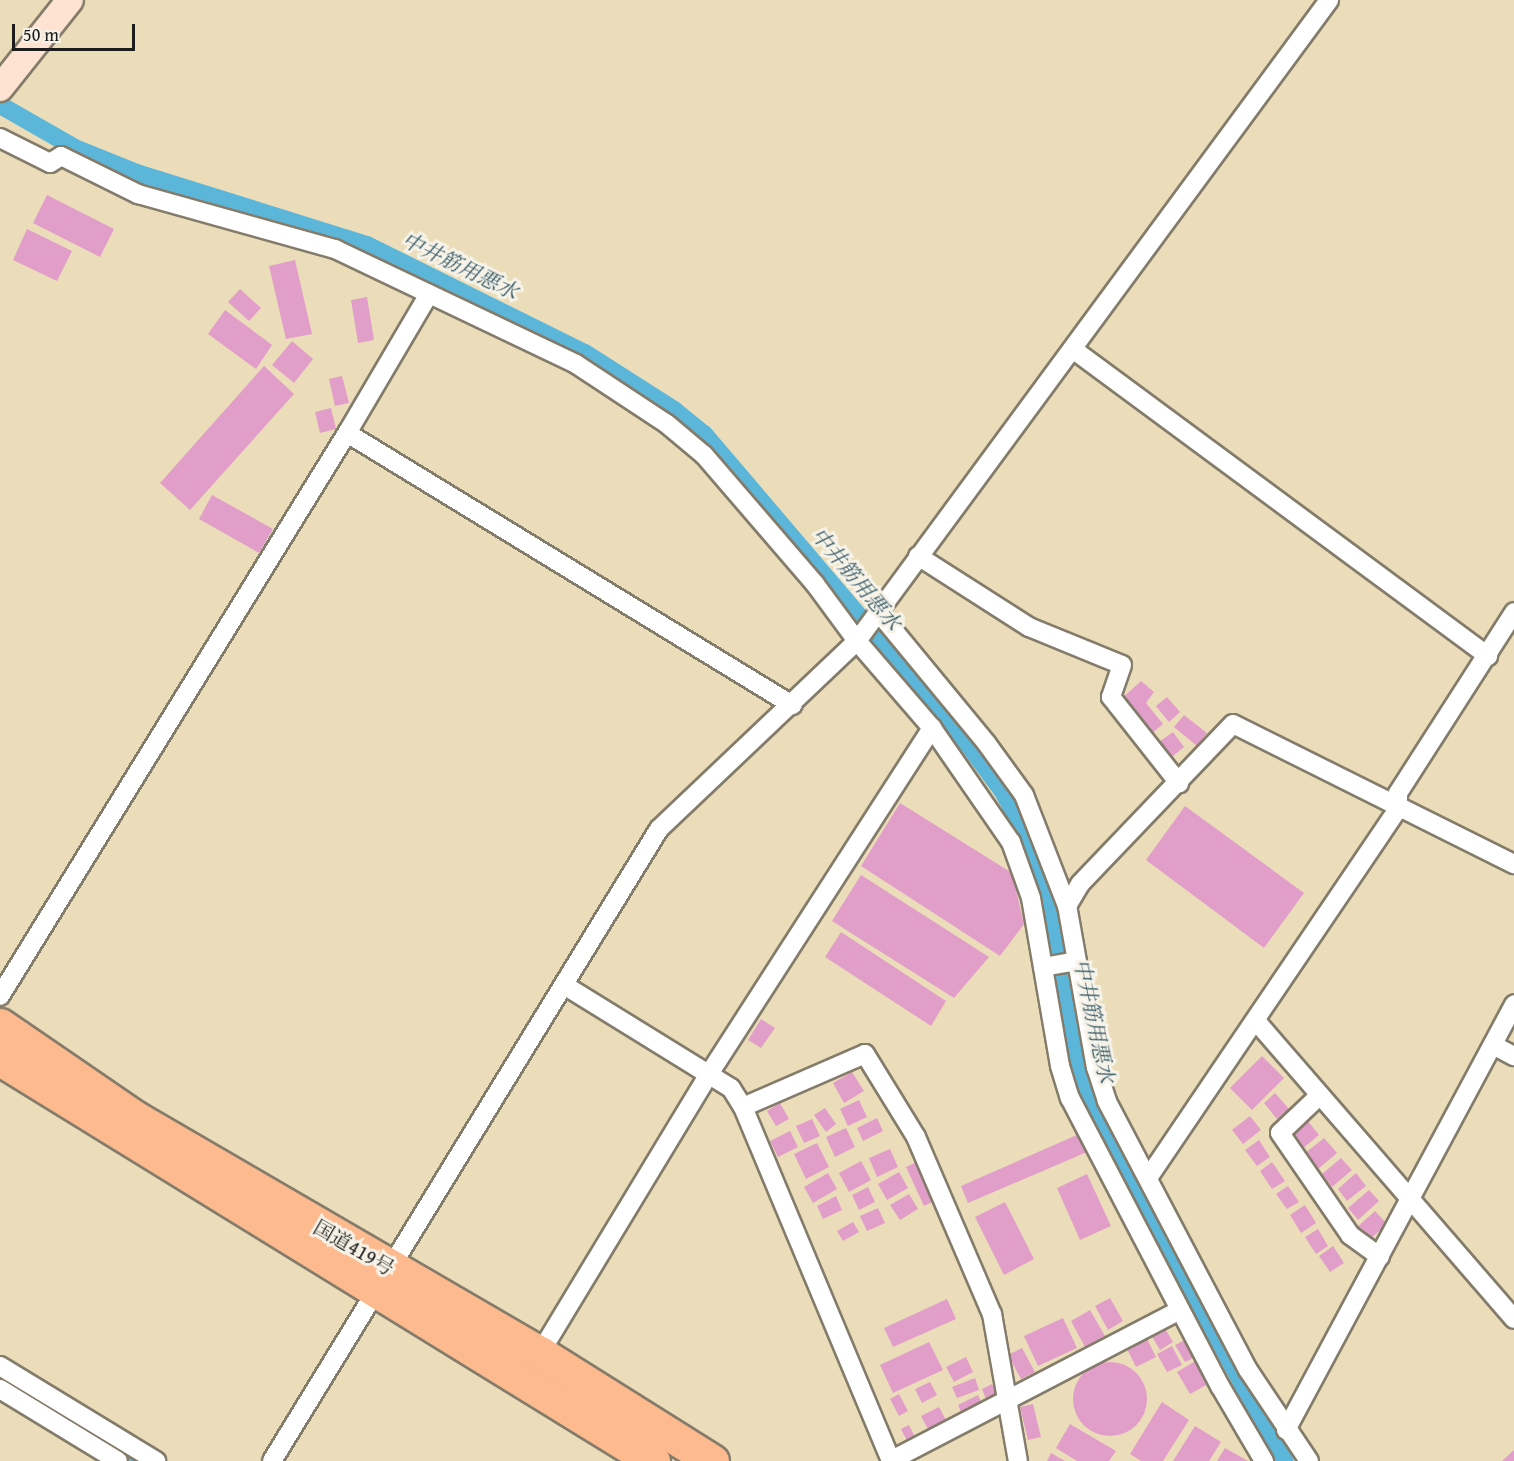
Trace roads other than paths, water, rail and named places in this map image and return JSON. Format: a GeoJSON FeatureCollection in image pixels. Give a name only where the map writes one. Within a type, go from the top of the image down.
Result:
{"type":"FeatureCollection","features":[{"type":"Feature","properties":{"kind":"highway","name":"国道419号"},"geometry":{"type":"LineString","coordinates":[[0,1025],[136,1118],[382,1279],[653,1461]]}},
{"type":"Feature","properties":{"kind":"highway","name":"国道419号"},"geometry":{"type":"LineString","coordinates":[[0,1059],[382,1279],[540,1353],[712,1461]]}},
{"type":"Feature","properties":{"kind":"main road"},"geometry":{"type":"LineString","coordinates":[[0,88],[70,0]]}},
{"type":"Feature","properties":{"kind":"street"},"geometry":{"type":"LineString","coordinates":[[272,1461],[668,817],[792,705],[857,641],[880,614],[918,556],[1030,402],[1074,350],[1329,0]]}},
{"type":"Feature","properties":{"kind":"street"},"geometry":{"type":"LineString","coordinates":[[0,138],[50,163],[61,156],[138,194],[335,249],[576,364],[667,424],[704,455],[746,501],[857,641],[932,729],[1011,842],[1031,898],[1070,1098],[1180,1310],[1264,1461]]}},
{"type":"Feature","properties":{"kind":"street"},"geometry":{"type":"LineString","coordinates":[[0,996],[429,294]]}},
{"type":"Feature","properties":{"kind":"street"},"geometry":{"type":"LineString","coordinates":[[1074,350],[1488,656]]}},
{"type":"Feature","properties":{"kind":"street"},"geometry":{"type":"LineString","coordinates":[[346,433],[792,705]]}},
{"type":"Feature","properties":{"kind":"street"},"geometry":{"type":"LineString","coordinates":[[918,556],[1029,627],[1122,665],[1111,697],[1179,783]]}},
{"type":"Feature","properties":{"kind":"street"},"geometry":{"type":"LineString","coordinates":[[1148,1178],[1398,809],[1398,793],[1488,656],[1514,612]]}},
{"type":"Feature","properties":{"kind":"street"},"geometry":{"type":"LineString","coordinates":[[880,614],[987,744],[1024,795],[1067,906],[1096,1068],[1107,1101],[1248,1370],[1286,1430],[1309,1461]]}},
{"type":"Feature","properties":{"kind":"street"},"geometry":{"type":"LineString","coordinates":[[1067,906],[1080,884],[1233,724],[1398,809],[1514,864]]}},
{"type":"Feature","properties":{"kind":"street"},"geometry":{"type":"LineString","coordinates":[[540,1353],[709,1074],[932,729]]}},
{"type":"Feature","properties":{"kind":"street"},"geometry":{"type":"LineString","coordinates":[[1043,967],[1076,961]]}},
{"type":"Feature","properties":{"kind":"street"},"geometry":{"type":"LineString","coordinates":[[564,985],[731,1088],[743,1107],[896,1459],[1180,1310]]}},
{"type":"Feature","properties":{"kind":"street"},"geometry":{"type":"LineString","coordinates":[[1286,1430],[1514,1004]]}},
{"type":"Feature","properties":{"kind":"street"},"geometry":{"type":"LineString","coordinates":[[1256,1021],[1514,1319]]}},
{"type":"Feature","properties":{"kind":"street"},"geometry":{"type":"LineString","coordinates":[[1493,1045],[1514,1056]]}},
{"type":"Feature","properties":{"kind":"street"},"geometry":{"type":"LineString","coordinates":[[743,1107],[865,1054],[916,1137],[992,1314],[1018,1461]]}},
{"type":"Feature","properties":{"kind":"street"},"geometry":{"type":"LineString","coordinates":[[1320,1095],[1281,1133],[1350,1235],[1380,1257]]}},
{"type":"Feature","properties":{"kind":"street"},"geometry":{"type":"LineString","coordinates":[[0,1366],[156,1461]]}},
{"type":"Feature","properties":{"kind":"street"},"geometry":{"type":"LineString","coordinates":[[0,1389],[118,1461]]}},
{"type":"Feature","properties":{"kind":"waterway","name":"中井筋用悪水"},"geometry":{"type":"LineString","coordinates":[[0,105],[75,148],[137,173],[367,245],[585,353],[674,410],[704,434],[971,748],[1002,790],[1028,837],[1043,880],[1075,1057],[1088,1098],[1284,1461]]}},
{"type":"Feature","properties":{"kind":"waterway"},"geometry":{"type":"LineString","coordinates":[[122,1454],[133,1461]]}}]}
